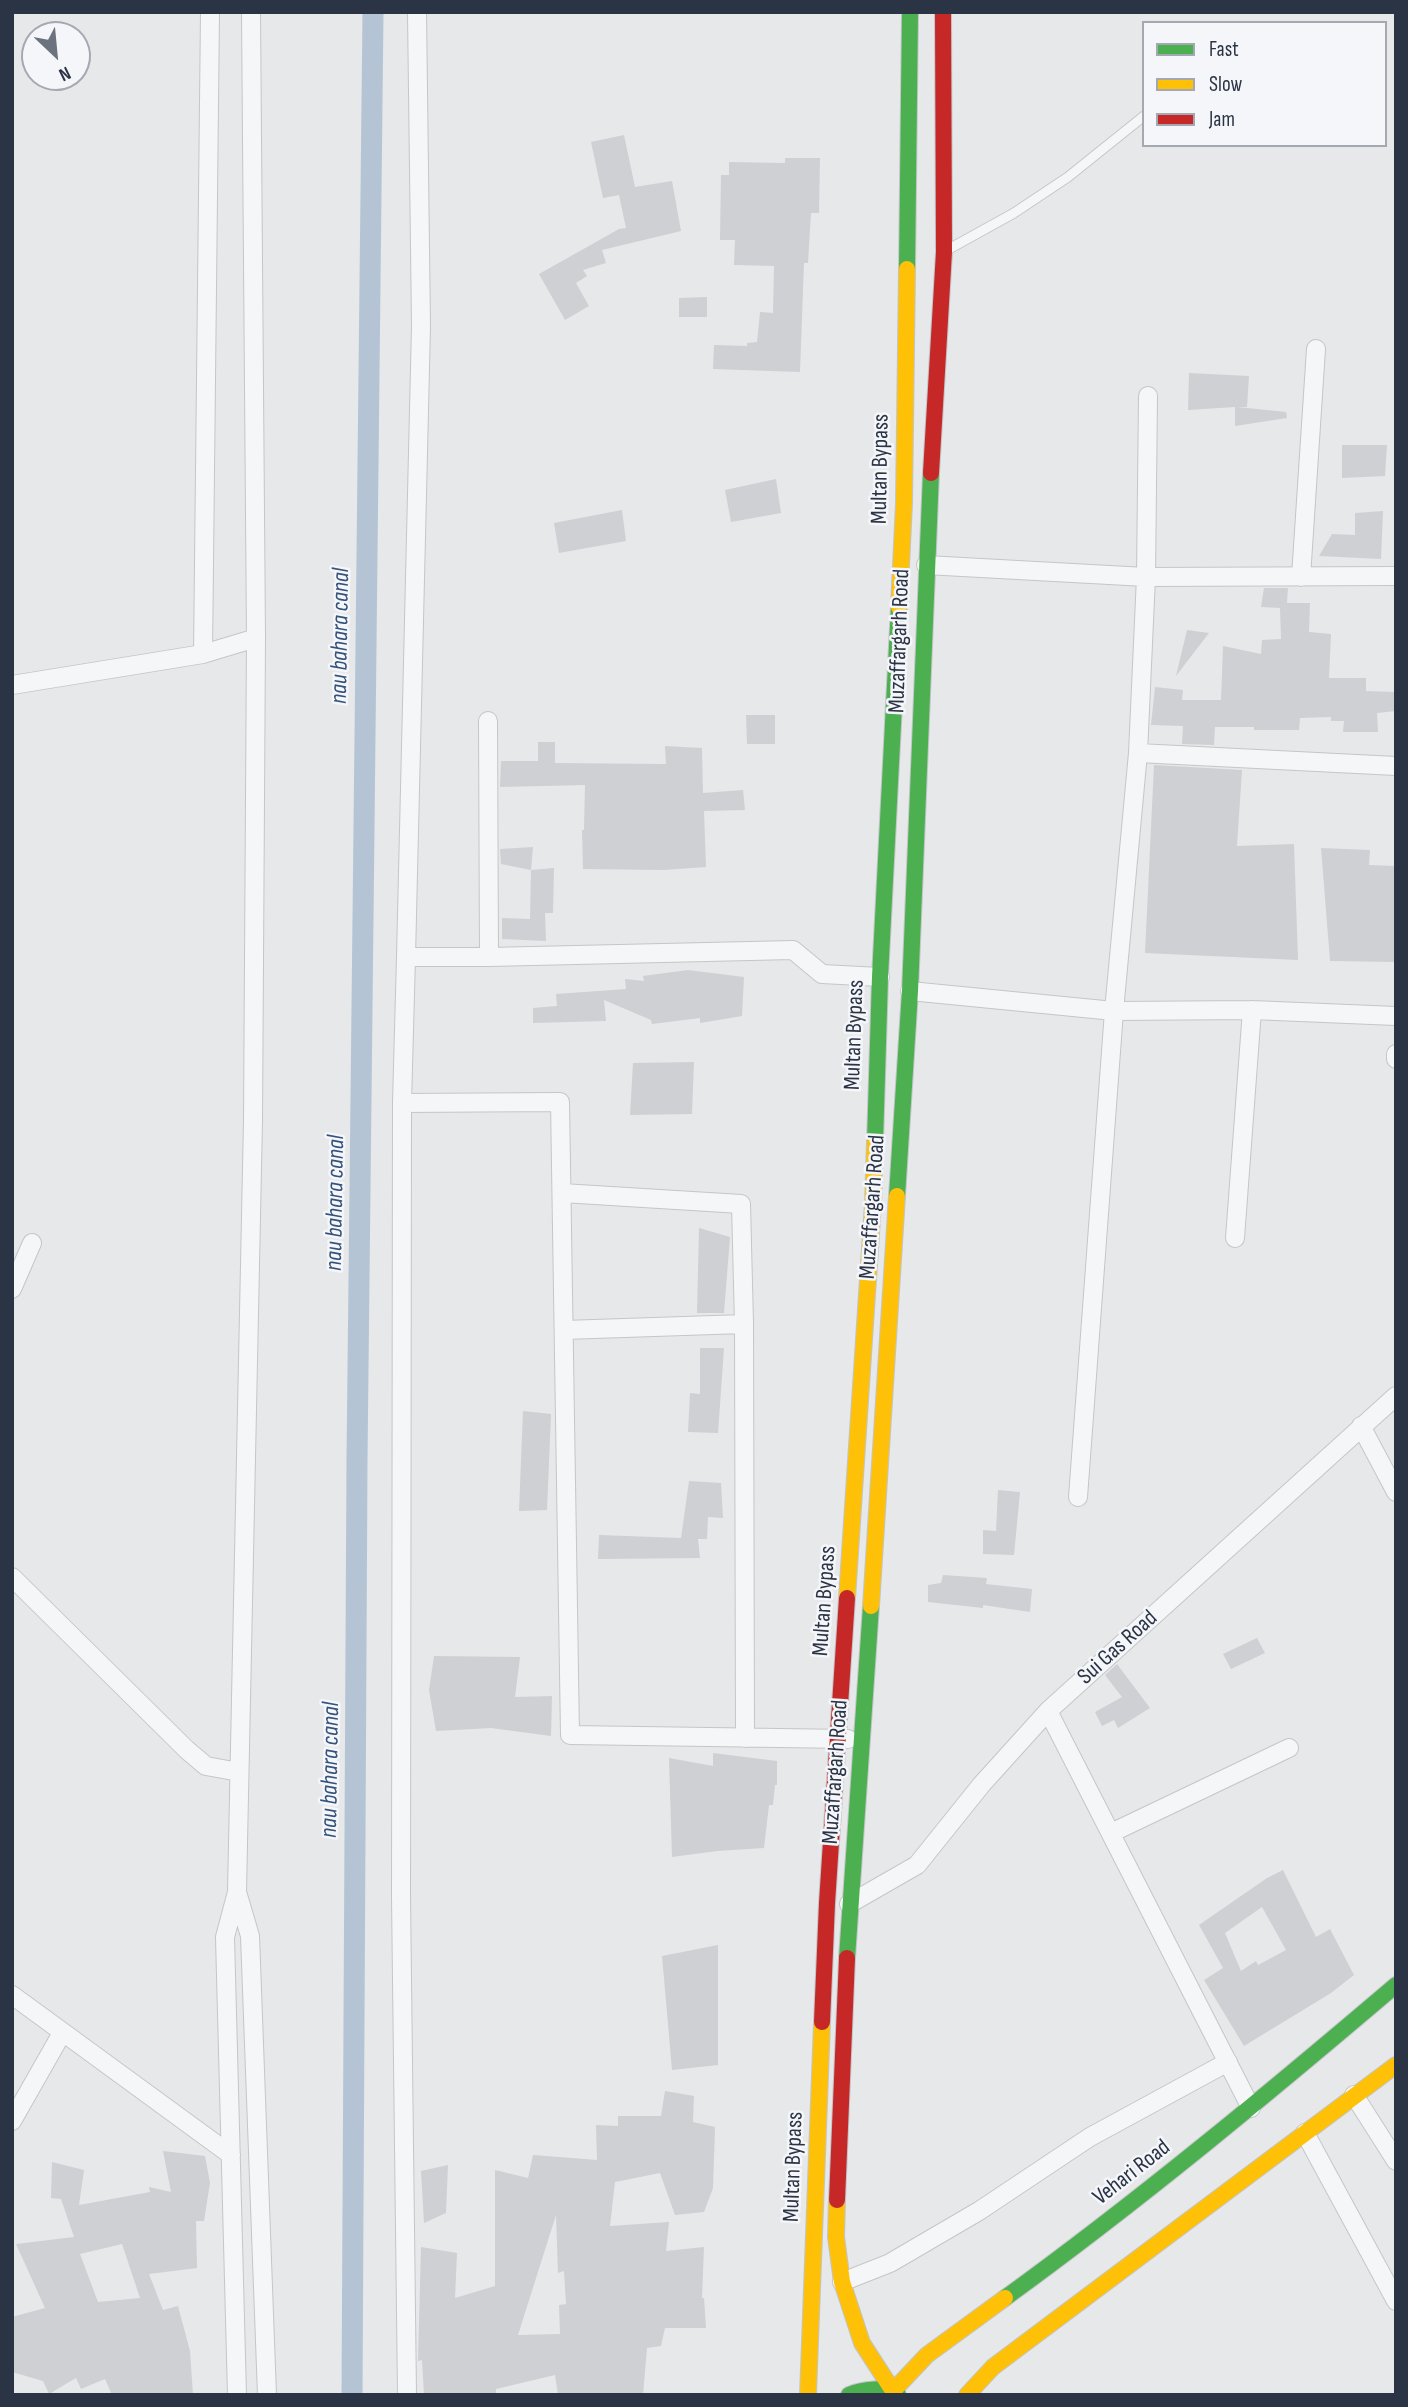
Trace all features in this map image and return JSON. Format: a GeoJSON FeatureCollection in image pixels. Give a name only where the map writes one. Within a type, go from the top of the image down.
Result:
{"type":"FeatureCollection","features":[{"type":"Feature","properties":{"kind":"main road","name":"Multan Bypass"},"geometry":{"type":"LineString","coordinates":[[807,2395],[827,1903],[873,1203],[880,976],[904,503],[910,12]]}},
{"type":"Feature","properties":{"kind":"main road","name":"Muzaffargarh Road"},"geometry":{"type":"LineString","coordinates":[[896,2393],[862,2343],[842,2282],[836,2237],[849,1904],[910,991],[926,565],[944,252],[943,12]]}},
{"type":"Feature","properties":{"kind":"main road","name":"Vehari Road"},"geometry":{"type":"LineString","coordinates":[[896,2393],[927,2355],[1067,2253],[1251,2108],[1396,1985]]}},
{"type":"Feature","properties":{"kind":"main road"},"geometry":{"type":"LineString","coordinates":[[967,2395],[993,2367],[1098,2291],[1396,2065]]}},
{"type":"Feature","properties":{"kind":"main road"},"geometry":{"type":"LineString","coordinates":[[849,2395],[860,2390],[896,2393]]}},
{"type":"Feature","properties":{"kind":"street"},"geometry":{"type":"LineString","coordinates":[[204,654],[210,12]]}},
{"type":"Feature","properties":{"kind":"street"},"geometry":{"type":"LineString","coordinates":[[237,2395],[225,1937],[237,1892],[253,1120],[256,638],[251,12]]}},
{"type":"Feature","properties":{"kind":"street"},"geometry":{"type":"LineString","coordinates":[[407,2395],[401,1896],[402,1103],[421,326],[417,12]]}},
{"type":"Feature","properties":{"kind":"street"},"geometry":{"type":"LineString","coordinates":[[1301,577],[1316,349]]}},
{"type":"Feature","properties":{"kind":"street"},"geometry":{"type":"LineString","coordinates":[[1078,1497],[1114,1011],[1138,753],[1146,577],[1148,396]]}},
{"type":"Feature","properties":{"kind":"street"},"geometry":{"type":"LineString","coordinates":[[926,565],[1146,577],[1396,576]]}},
{"type":"Feature","properties":{"kind":"street"},"geometry":{"type":"LineString","coordinates":[[12,684],[204,654],[256,638]]}},
{"type":"Feature","properties":{"kind":"street"},"geometry":{"type":"LineString","coordinates":[[488,721],[489,957]]}},
{"type":"Feature","properties":{"kind":"street"},"geometry":{"type":"LineString","coordinates":[[1138,753],[1396,766]]}},
{"type":"Feature","properties":{"kind":"street"},"geometry":{"type":"LineString","coordinates":[[406,957],[793,950],[822,974],[880,976]]}},
{"type":"Feature","properties":{"kind":"street"},"geometry":{"type":"LineString","coordinates":[[910,991],[1114,1011],[1252,1010],[1396,1016]]}},
{"type":"Feature","properties":{"kind":"street"},"geometry":{"type":"LineString","coordinates":[[1235,1238],[1252,1010]]}},
{"type":"Feature","properties":{"kind":"street"},"geometry":{"type":"LineString","coordinates":[[402,1103],[561,1102],[570,1735],[862,1740]]}},
{"type":"Feature","properties":{"kind":"street"},"geometry":{"type":"LineString","coordinates":[[562,1193],[741,1204],[744,1324],[744,1738]]}},
{"type":"Feature","properties":{"kind":"street"},"geometry":{"type":"LineString","coordinates":[[12,1289],[32,1243]]}},
{"type":"Feature","properties":{"kind":"street"},"geometry":{"type":"LineString","coordinates":[[564,1330],[744,1324]]}},
{"type":"Feature","properties":{"kind":"street","name":"Sui Gas Road"},"geometry":{"type":"LineString","coordinates":[[849,1904],[917,1865],[982,1784],[1048,1711],[1396,1396]]}},
{"type":"Feature","properties":{"kind":"street"},"geometry":{"type":"LineString","coordinates":[[1361,1426],[1396,1492]]}},
{"type":"Feature","properties":{"kind":"street"},"geometry":{"type":"LineString","coordinates":[[12,1577],[187,1750],[206,1766],[239,1772]]}},
{"type":"Feature","properties":{"kind":"street"},"geometry":{"type":"LineString","coordinates":[[1048,1711],[1251,2108]]}},
{"type":"Feature","properties":{"kind":"street"},"geometry":{"type":"LineString","coordinates":[[1111,1833],[1289,1748]]}},
{"type":"Feature","properties":{"kind":"street"},"geometry":{"type":"LineString","coordinates":[[237,1892],[250,1936],[267,2395]]}},
{"type":"Feature","properties":{"kind":"street"},"geometry":{"type":"LineString","coordinates":[[12,1995],[231,2155]]}},
{"type":"Feature","properties":{"kind":"street"},"geometry":{"type":"LineString","coordinates":[[12,2122],[62,2033]]}},
{"type":"Feature","properties":{"kind":"street"},"geometry":{"type":"LineString","coordinates":[[842,2282],[890,2263],[979,2211],[1090,2137],[1228,2062]]}},
{"type":"Feature","properties":{"kind":"street"},"geometry":{"type":"LineString","coordinates":[[1354,2095],[1396,2161]]}},
{"type":"Feature","properties":{"kind":"street"},"geometry":{"type":"LineString","coordinates":[[1305,2133],[1396,2301]]}},
{"type":"Feature","properties":{"kind":"street"},"geometry":{"type":"LineString","coordinates":[[234,2273],[263,2273]]}},
{"type":"Feature","properties":{"kind":"street"},"geometry":{"type":"LineString","coordinates":[[236,2332],[264,2330]]}},
{"type":"Feature","properties":{"kind":"lane"},"geometry":{"type":"LineString","coordinates":[[944,252],[1014,213],[1068,177],[1142,118]]}},
{"type":"Feature","properties":{"kind":"building"},"geometry":{"type":"Polygon","coordinates":[[[624,135],[635,187],[672,181],[681,231],[602,250],[606,263],[583,270],[587,276],[576,283],[589,306],[565,320],[539,274],[619,229],[626,228],[619,195],[603,198],[591,142],[624,135]]]}},
{"type":"Feature","properties":{"kind":"building"},"geometry":{"type":"Polygon","coordinates":[[[785,158],[820,158],[819,213],[811,213],[808,263],[804,263],[800,372],[713,369],[714,345],[747,346],[747,343],[757,342],[760,312],[773,313],[774,266],[734,265],[735,240],[720,240],[721,175],[729,175],[729,162],[785,163],[785,158]]]}},
{"type":"Feature","properties":{"kind":"building"},"geometry":{"type":"Polygon","coordinates":[[[707,297],[707,317],[679,317],[679,298],[707,297]]]}},
{"type":"Feature","properties":{"kind":"building"},"geometry":{"type":"Polygon","coordinates":[[[1189,373],[1249,376],[1247,407],[1237,407],[1286,412],[1287,418],[1235,426],[1235,407],[1188,410],[1189,373]]]}},
{"type":"Feature","properties":{"kind":"building"},"geometry":{"type":"Polygon","coordinates":[[[1342,445],[1387,445],[1385,476],[1342,478],[1342,445]]]}},
{"type":"Feature","properties":{"kind":"building"},"geometry":{"type":"Polygon","coordinates":[[[776,479],[781,513],[731,522],[725,490],[776,479]]]}},
{"type":"Feature","properties":{"kind":"building"},"geometry":{"type":"Polygon","coordinates":[[[622,510],[626,541],[559,553],[554,523],[622,510]]]}},
{"type":"Feature","properties":{"kind":"building"},"geometry":{"type":"Polygon","coordinates":[[[1383,511],[1381,559],[1319,556],[1332,534],[1355,535],[1355,513],[1383,511]]]}},
{"type":"Feature","properties":{"kind":"building"},"geometry":{"type":"Polygon","coordinates":[[[1264,588],[1288,588],[1287,603],[1310,603],[1309,632],[1331,634],[1329,678],[1366,678],[1366,691],[1396,692],[1396,711],[1377,713],[1378,732],[1343,732],[1344,721],[1331,721],[1331,717],[1300,718],[1299,730],[1215,727],[1214,745],[1182,744],[1183,726],[1151,725],[1155,687],[1183,690],[1182,700],[1221,700],[1223,646],[1261,654],[1262,640],[1281,639],[1280,608],[1261,607],[1264,588]]]}},
{"type":"Feature","properties":{"kind":"building"},"geometry":{"type":"Polygon","coordinates":[[[1187,630],[1209,633],[1176,676],[1187,630]]]}},
{"type":"Feature","properties":{"kind":"building"},"geometry":{"type":"Polygon","coordinates":[[[746,715],[775,715],[775,744],[747,744],[746,715]]]}},
{"type":"Feature","properties":{"kind":"building"},"geometry":{"type":"Polygon","coordinates":[[[538,742],[555,742],[555,763],[666,764],[665,746],[702,748],[703,793],[743,790],[745,810],[704,811],[706,867],[664,870],[583,869],[585,785],[500,787],[501,761],[538,761],[538,742]]]}},
{"type":"Feature","properties":{"kind":"building"},"geometry":{"type":"Polygon","coordinates":[[[1154,765],[1242,770],[1237,846],[1294,844],[1298,960],[1145,953],[1154,765]]]}},
{"type":"Feature","properties":{"kind":"building"},"geometry":{"type":"Polygon","coordinates":[[[533,847],[531,870],[501,864],[500,849],[533,847]]]}},
{"type":"Feature","properties":{"kind":"building"},"geometry":{"type":"Polygon","coordinates":[[[1321,848],[1370,850],[1369,865],[1396,866],[1396,962],[1330,961],[1321,848]]]}},
{"type":"Feature","properties":{"kind":"building"},"geometry":{"type":"Polygon","coordinates":[[[554,868],[553,913],[545,913],[546,941],[502,939],[502,918],[530,919],[531,870],[554,868]]]}},
{"type":"Feature","properties":{"kind":"building"},"geometry":{"type":"Polygon","coordinates":[[[688,970],[744,977],[742,1016],[700,1023],[700,1018],[652,1024],[651,1020],[604,1000],[606,1021],[533,1023],[533,1008],[557,1006],[556,994],[626,989],[625,979],[644,981],[643,976],[688,970]]]}},
{"type":"Feature","properties":{"kind":"building"},"geometry":{"type":"Polygon","coordinates":[[[694,1062],[692,1114],[630,1115],[633,1063],[694,1062]]]}},
{"type":"Feature","properties":{"kind":"building"},"geometry":{"type":"Polygon","coordinates":[[[699,1228],[730,1237],[724,1313],[697,1313],[699,1228]]]}},
{"type":"Feature","properties":{"kind":"building"},"geometry":{"type":"Polygon","coordinates":[[[700,1348],[724,1348],[718,1433],[688,1432],[690,1393],[700,1394],[700,1348]]]}},
{"type":"Feature","properties":{"kind":"building"},"geometry":{"type":"Polygon","coordinates":[[[523,1411],[551,1414],[547,1510],[519,1511],[523,1411]]]}},
{"type":"Feature","properties":{"kind":"building"},"geometry":{"type":"Polygon","coordinates":[[[689,1481],[721,1483],[723,1518],[708,1517],[707,1539],[698,1539],[700,1558],[598,1559],[599,1535],[681,1538],[689,1481]]]}},
{"type":"Feature","properties":{"kind":"building"},"geometry":{"type":"Polygon","coordinates":[[[998,1490],[1020,1492],[1014,1555],[983,1554],[983,1530],[996,1531],[998,1490]]]}},
{"type":"Feature","properties":{"kind":"building"},"geometry":{"type":"Polygon","coordinates":[[[943,1575],[987,1578],[986,1584],[1032,1589],[1030,1612],[983,1605],[983,1608],[928,1602],[928,1585],[941,1583],[943,1575]]]}},
{"type":"Feature","properties":{"kind":"building"},"geometry":{"type":"Polygon","coordinates":[[[1257,1638],[1265,1653],[1231,1669],[1223,1654],[1257,1638]]]}},
{"type":"Feature","properties":{"kind":"building"},"geometry":{"type":"Polygon","coordinates":[[[434,1656],[520,1657],[515,1697],[552,1696],[551,1736],[491,1728],[436,1731],[429,1690],[434,1656]]]}},
{"type":"Feature","properties":{"kind":"building"},"geometry":{"type":"Polygon","coordinates":[[[1117,1664],[1150,1708],[1118,1728],[1114,1720],[1102,1726],[1095,1712],[1122,1697],[1105,1675],[1117,1664]]]}},
{"type":"Feature","properties":{"kind":"building"},"geometry":{"type":"Polygon","coordinates":[[[713,1753],[777,1761],[777,1785],[773,1805],[769,1805],[764,1848],[672,1857],[669,1758],[713,1766],[713,1753]]]}},
{"type":"Feature","properties":{"kind":"building"},"geometry":{"type":"Polygon","coordinates":[[[1283,1870],[1316,1937],[1330,1929],[1354,1975],[1331,1993],[1244,2046],[1204,1980],[1223,1968],[1199,1925],[1283,1870]],[[1262,1907],[1225,1933],[1241,1971],[1256,1961],[1258,1965],[1286,1950],[1262,1907]]]}},
{"type":"Feature","properties":{"kind":"building"},"geometry":{"type":"Polygon","coordinates":[[[718,1945],[718,2065],[672,2070],[662,1956],[718,1945]]]}},
{"type":"Feature","properties":{"kind":"building"},"geometry":{"type":"Polygon","coordinates":[[[665,2091],[694,2096],[693,2122],[715,2127],[713,2188],[704,2212],[675,2215],[660,2173],[615,2182],[610,2226],[669,2222],[666,2251],[704,2247],[702,2298],[706,2328],[665,2328],[661,2346],[647,2348],[643,2395],[558,2395],[555,2375],[496,2389],[496,2395],[424,2395],[422,2360],[418,2361],[421,2247],[457,2253],[455,2298],[495,2286],[495,2170],[528,2178],[533,2155],[597,2160],[596,2125],[618,2126],[618,2116],[661,2116],[665,2091]],[[556,2215],[518,2335],[560,2334],[559,2305],[566,2304],[564,2271],[558,2273],[556,2215]]]}},
{"type":"Feature","properties":{"kind":"building"},"geometry":{"type":"Polygon","coordinates":[[[163,2151],[205,2156],[210,2183],[204,2221],[196,2221],[197,2268],[149,2274],[163,2310],[178,2306],[190,2351],[193,2395],[112,2395],[105,2379],[81,2389],[76,2378],[49,2394],[43,2381],[12,2372],[12,2317],[45,2308],[16,2244],[74,2237],[61,2199],[51,2198],[52,2162],[84,2170],[79,2205],[150,2192],[149,2187],[171,2192],[163,2151]],[[122,2244],[80,2254],[98,2302],[140,2298],[122,2244]]]}},
{"type":"Feature","properties":{"kind":"building"},"geometry":{"type":"Polygon","coordinates":[[[448,2165],[446,2213],[424,2223],[421,2171],[448,2165]]]}},
{"type":"Feature","properties":{"kind":"waterway","name":"nau bahara canal"},"geometry":{"type":"LineString","coordinates":[[352,2395],[357,1460],[373,12]]}},
{"type":"Feature","properties":{"kind":"traffic: fast"},"geometry":{"type":"LineString","coordinates":[[907,269],[910,12]]}},
{"type":"Feature","properties":{"kind":"traffic: fast"},"geometry":{"type":"LineString","coordinates":[[897,1196],[910,991],[931,473]]}},
{"type":"Feature","properties":{"kind":"traffic: fast"},"geometry":{"type":"LineString","coordinates":[[875,1142],[880,977],[899,607]]}},
{"type":"Feature","properties":{"kind":"traffic: fast"},"geometry":{"type":"LineString","coordinates":[[847,1958],[871,1606]]}},
{"type":"Feature","properties":{"kind":"traffic: fast"},"geometry":{"type":"LineString","coordinates":[[1005,2298],[1204,2145],[1396,1985]]}},
{"type":"Feature","properties":{"kind":"traffic: fast"},"geometry":{"type":"LineString","coordinates":[[849,2395],[874,2389],[887,2390],[898,2395]]}},
{"type":"Feature","properties":{"kind":"traffic: slow"},"geometry":{"type":"LineString","coordinates":[[899,607],[904,503],[907,269]]}},
{"type":"Feature","properties":{"kind":"traffic: slow"},"geometry":{"type":"LineString","coordinates":[[847,1598],[875,1142]]}},
{"type":"Feature","properties":{"kind":"traffic: slow"},"geometry":{"type":"LineString","coordinates":[[871,1606],[897,1196]]}},
{"type":"Feature","properties":{"kind":"traffic: slow"},"geometry":{"type":"LineString","coordinates":[[808,2395],[822,2022]]}},
{"type":"Feature","properties":{"kind":"traffic: slow"},"geometry":{"type":"LineString","coordinates":[[967,2395],[993,2367],[1396,2065]]}},
{"type":"Feature","properties":{"kind":"traffic: slow"},"geometry":{"type":"LineString","coordinates":[[837,2200],[836,2237],[842,2282],[862,2343],[893,2391],[927,2355],[1005,2298]]}},
{"type":"Feature","properties":{"kind":"traffic: jam"},"geometry":{"type":"LineString","coordinates":[[931,473],[944,252],[943,12]]}},
{"type":"Feature","properties":{"kind":"traffic: jam"},"geometry":{"type":"LineString","coordinates":[[822,2022],[847,1598]]}},
{"type":"Feature","properties":{"kind":"traffic: jam"},"geometry":{"type":"LineString","coordinates":[[837,2200],[847,1958]]}}]}
